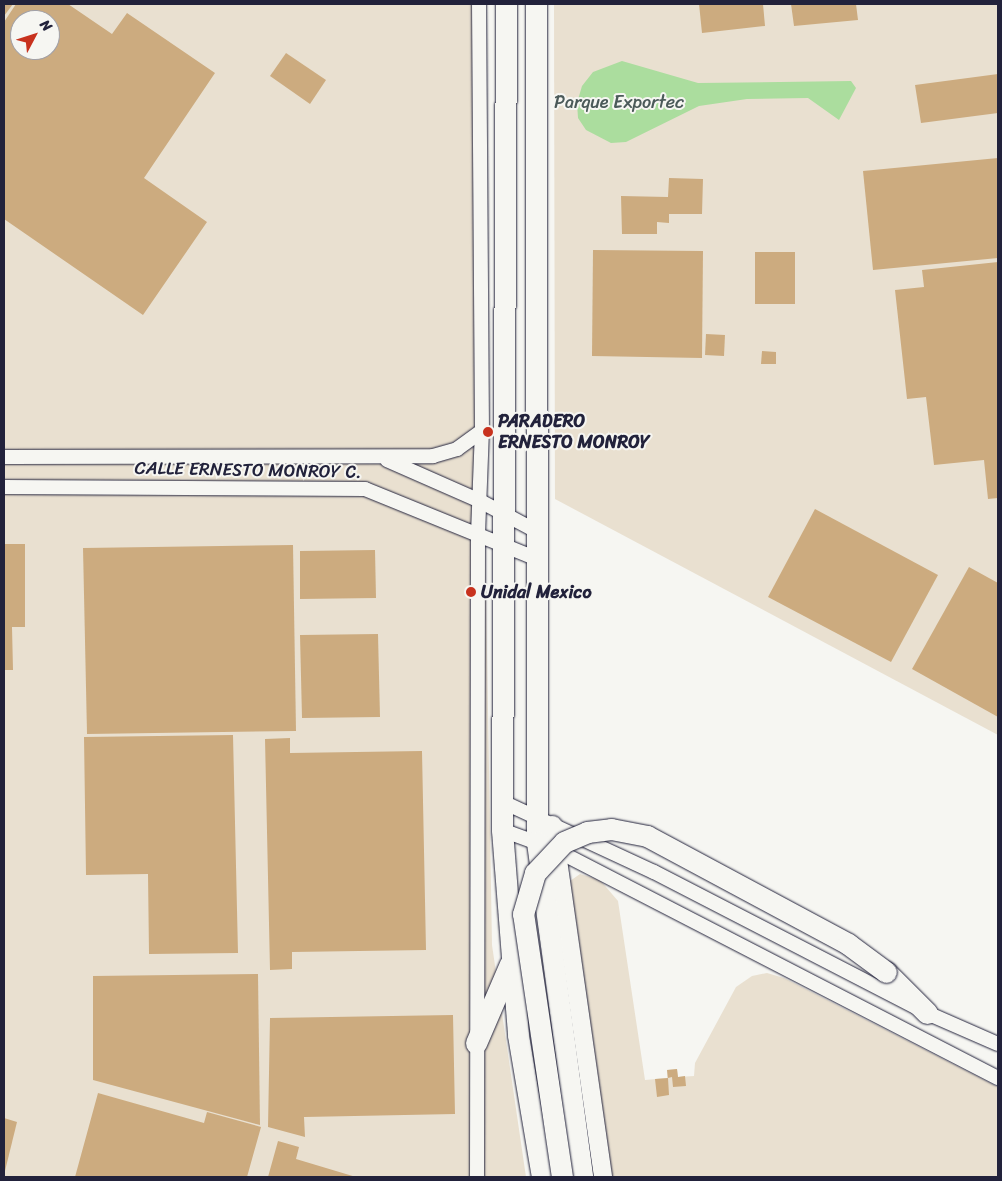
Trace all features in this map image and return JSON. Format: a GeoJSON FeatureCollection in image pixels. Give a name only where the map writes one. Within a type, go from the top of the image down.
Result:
{"type":"FeatureCollection","features":[{"type":"Feature","properties":{"kind":"main road"},"geometry":{"type":"LineString","coordinates":[[506,4],[506,547],[502,830],[511,962],[526,1090],[542,1177]]}},
{"type":"Feature","properties":{"kind":"main road"},"geometry":{"type":"LineString","coordinates":[[536,4],[537,559],[545,821],[546,846],[582,1177]]}},
{"type":"Feature","properties":{"kind":"main road"},"geometry":{"type":"LineString","coordinates":[[562,1177],[523,914],[535,873],[564,842],[587,832],[611,828],[647,836],[848,944],[886,972],[927,1014]]}},
{"type":"Feature","properties":{"kind":"main road"},"geometry":{"type":"LineString","coordinates":[[476,1043],[511,962]]}},
{"type":"Feature","properties":{"kind":"street"},"geometry":{"type":"LineString","coordinates":[[477,1177],[478,534],[482,431],[479,4]]}},
{"type":"Feature","properties":{"kind":"street","name":"CALLE ERNESTO MONROY C."},"geometry":{"type":"LineString","coordinates":[[4,457],[381,458],[445,454],[482,431]]}},
{"type":"Feature","properties":{"kind":"street","name":"CALLE ERNESTO MONROY C."},"geometry":{"type":"LineString","coordinates":[[381,458],[480,501],[538,532]]}},
{"type":"Feature","properties":{"kind":"street","name":"CALLE ERNESTO MONROY C."},"geometry":{"type":"LineString","coordinates":[[4,487],[340,486],[390,497],[537,559]]}},
{"type":"Feature","properties":{"kind":"street"},"geometry":{"type":"LineString","coordinates":[[503,802],[654,872],[927,1014],[998,1044]]}},
{"type":"Feature","properties":{"kind":"street"},"geometry":{"type":"LineString","coordinates":[[502,830],[546,846],[998,1078]]}},
{"type":"Feature","properties":{"kind":"street"},"geometry":{"type":"LineString","coordinates":[[546,846],[603,1177]]}},
{"type":"Feature","properties":{"kind":"shaded area"},"geometry":{"type":"Polygon","coordinates":[[[4,4],[476,4],[492,945],[526,1177],[4,1177],[4,4]]]}},
{"type":"Feature","properties":{"kind":"shaded area"},"geometry":{"type":"Polygon","coordinates":[[[554,4],[998,4],[998,735],[555,499],[554,4]]]}},
{"type":"Feature","properties":{"kind":"shaded area"},"geometry":{"type":"Polygon","coordinates":[[[580,874],[600,880],[618,901],[645,1080],[667,1078],[667,1070],[677,1069],[678,1077],[694,1076],[695,1063],[736,987],[752,976],[767,973],[784,978],[998,1087],[998,1177],[608,1177],[570,881],[580,874]]]}},
{"type":"Feature","properties":{"kind":"green space","name":"Parque Exportec"},"geometry":{"type":"Polygon","coordinates":[[[622,61],[698,83],[851,81],[856,88],[839,120],[808,98],[747,99],[699,106],[626,142],[611,143],[586,130],[578,118],[577,103],[582,86],[593,72],[622,61]]]}},
{"type":"Feature","properties":{"kind":"building"},"geometry":{"type":"Polygon","coordinates":[[[4,4],[13,4],[4,16],[4,4]]]}},
{"type":"Feature","properties":{"kind":"building"},"geometry":{"type":"Polygon","coordinates":[[[16,4],[68,4],[112,34],[127,13],[215,73],[144,178],[207,222],[143,315],[4,219],[4,22],[10,13],[10,60],[60,60],[60,10],[12,10],[16,4]]]}},
{"type":"Feature","properties":{"kind":"building"},"geometry":{"type":"Polygon","coordinates":[[[699,4],[763,4],[765,26],[702,33],[699,4]]]}},
{"type":"Feature","properties":{"kind":"building"},"geometry":{"type":"Polygon","coordinates":[[[791,4],[856,4],[858,20],[794,26],[791,4]]]}},
{"type":"Feature","properties":{"kind":"building"},"geometry":{"type":"Polygon","coordinates":[[[286,53],[326,80],[310,104],[270,76],[286,53]]]}},
{"type":"Feature","properties":{"kind":"building"},"geometry":{"type":"Polygon","coordinates":[[[998,74],[998,113],[921,123],[915,85],[998,74]]]}},
{"type":"Feature","properties":{"kind":"building"},"geometry":{"type":"Polygon","coordinates":[[[998,158],[998,258],[873,270],[863,171],[998,158]]]}},
{"type":"Feature","properties":{"kind":"building"},"geometry":{"type":"Polygon","coordinates":[[[669,178],[703,179],[702,214],[669,214],[669,223],[657,222],[657,234],[622,234],[621,196],[668,197],[669,178]]]}},
{"type":"Feature","properties":{"kind":"building"},"geometry":{"type":"Polygon","coordinates":[[[593,250],[703,251],[702,358],[592,356],[593,250]]]}},
{"type":"Feature","properties":{"kind":"building"},"geometry":{"type":"Polygon","coordinates":[[[755,252],[795,252],[795,304],[755,304],[755,252]]]}},
{"type":"Feature","properties":{"kind":"building"},"geometry":{"type":"Polygon","coordinates":[[[998,262],[998,498],[988,499],[984,460],[934,465],[926,397],[907,399],[895,290],[924,287],[922,270],[998,262]]]}},
{"type":"Feature","properties":{"kind":"building"},"geometry":{"type":"Polygon","coordinates":[[[706,334],[725,335],[724,356],[705,355],[706,334]]]}},
{"type":"Feature","properties":{"kind":"building"},"geometry":{"type":"Polygon","coordinates":[[[762,351],[776,352],[776,364],[761,364],[762,351]]]}},
{"type":"Feature","properties":{"kind":"building"},"geometry":{"type":"Polygon","coordinates":[[[815,509],[938,575],[891,662],[768,597],[815,509]]]}},
{"type":"Feature","properties":{"kind":"building"},"geometry":{"type":"Polygon","coordinates":[[[4,544],[25,544],[25,627],[12,627],[13,670],[4,670],[4,544]]]}},
{"type":"Feature","properties":{"kind":"building"},"geometry":{"type":"Polygon","coordinates":[[[293,545],[296,731],[87,734],[83,548],[293,545]]]}},
{"type":"Feature","properties":{"kind":"building"},"geometry":{"type":"Polygon","coordinates":[[[375,550],[376,598],[300,599],[300,551],[375,550]]]}},
{"type":"Feature","properties":{"kind":"building"},"geometry":{"type":"Polygon","coordinates":[[[969,567],[998,583],[998,717],[912,669],[969,567]]]}},
{"type":"Feature","properties":{"kind":"building"},"geometry":{"type":"Polygon","coordinates":[[[378,634],[380,717],[302,718],[300,635],[378,634]]]}},
{"type":"Feature","properties":{"kind":"building"},"geometry":{"type":"Polygon","coordinates":[[[233,735],[238,953],[149,954],[148,874],[86,875],[84,737],[233,735]]]}},
{"type":"Feature","properties":{"kind":"building"},"geometry":{"type":"Polygon","coordinates":[[[290,738],[290,753],[422,751],[426,950],[292,952],[292,969],[270,970],[265,739],[290,738]]]}},
{"type":"Feature","properties":{"kind":"building"},"geometry":{"type":"Polygon","coordinates":[[[258,974],[260,1125],[93,1080],[93,976],[258,974]]]}},
{"type":"Feature","properties":{"kind":"building"},"geometry":{"type":"Polygon","coordinates":[[[453,1015],[455,1114],[304,1117],[305,1137],[268,1127],[270,1018],[453,1015]]]}},
{"type":"Feature","properties":{"kind":"building"},"geometry":{"type":"Polygon","coordinates":[[[677,1069],[678,1077],[685,1076],[686,1086],[673,1087],[672,1077],[668,1078],[667,1070],[677,1069]]]}},
{"type":"Feature","properties":{"kind":"building"},"geometry":{"type":"Polygon","coordinates":[[[668,1078],[669,1095],[657,1097],[655,1079],[668,1078]]]}},
{"type":"Feature","properties":{"kind":"building"},"geometry":{"type":"Polygon","coordinates":[[[98,1093],[204,1123],[207,1112],[261,1127],[247,1177],[75,1177],[98,1093]]]}},
{"type":"Feature","properties":{"kind":"building"},"geometry":{"type":"Polygon","coordinates":[[[4,1118],[17,1122],[4,1175],[4,1118]]]}},
{"type":"Feature","properties":{"kind":"building"},"geometry":{"type":"Polygon","coordinates":[[[278,1141],[299,1147],[296,1159],[356,1177],[268,1177],[278,1141]]]}},
{"type":"Feature","properties":{"kind":"place","name":"PARADERO ERNESTO MONROY"},"geometry":{"type":"Point","coordinates":[488,432]}},
{"type":"Feature","properties":{"kind":"place","name":"Unidal Mexico"},"geometry":{"type":"Point","coordinates":[471,592]}}]}
